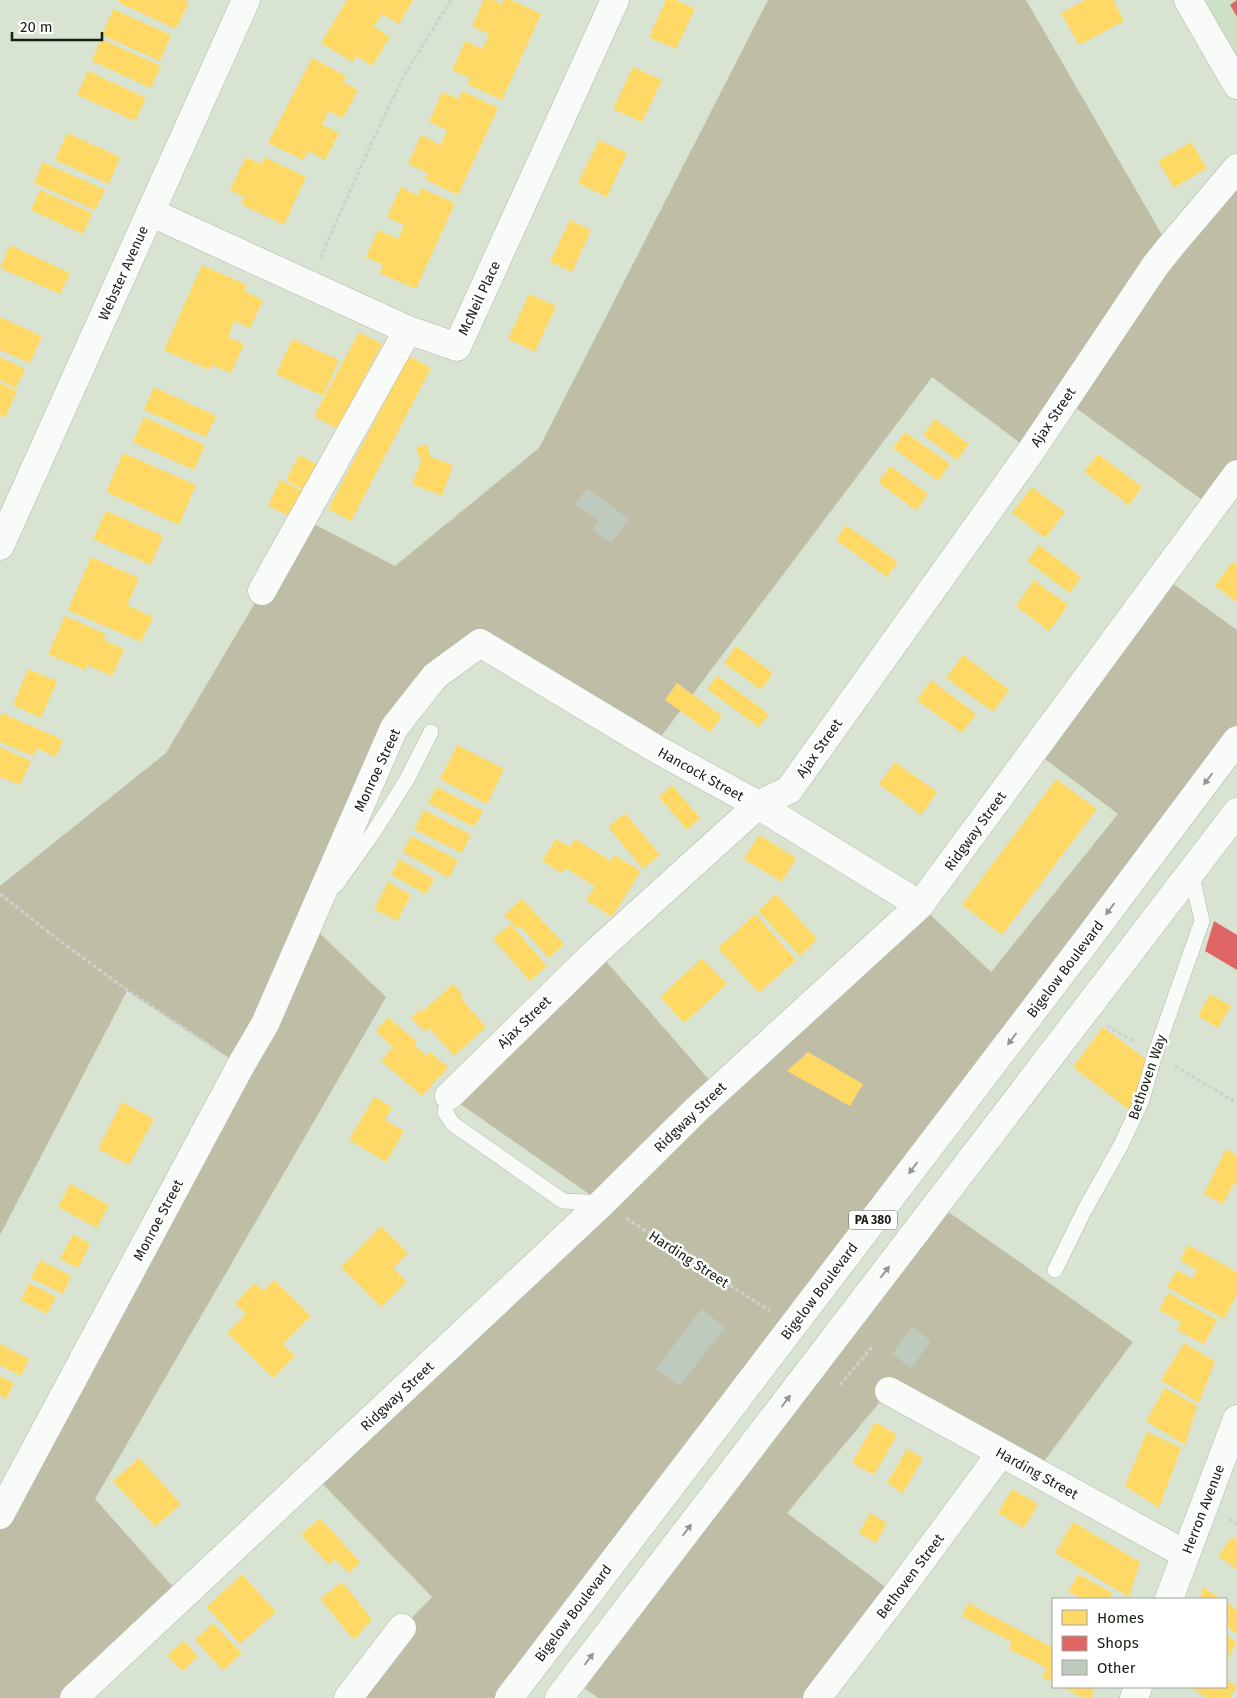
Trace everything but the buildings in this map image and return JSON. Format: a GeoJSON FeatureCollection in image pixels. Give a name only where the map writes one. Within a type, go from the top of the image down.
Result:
{"type":"FeatureCollection","features":[{"type":"Feature","properties":{"kind":"street","name":"Webster Avenue"},"geometry":{"type":"LineString","coordinates":[[0,546],[246,0]]}},
{"type":"Feature","properties":{"kind":"street","name":"McNeil Place"},"geometry":{"type":"LineString","coordinates":[[150,212],[408,330],[457,346],[615,0]]}},
{"type":"Feature","properties":{"kind":"street"},"geometry":{"type":"LineString","coordinates":[[1188,0],[1237,85]]}},
{"type":"Feature","properties":{"kind":"street","name":"Ajax Street"},"geometry":{"type":"LineString","coordinates":[[449,1096],[597,952],[758,806],[789,790],[1031,450],[1156,266],[1237,168]]}},
{"type":"Feature","properties":{"kind":"street"},"geometry":{"type":"LineString","coordinates":[[262,590],[408,330]]}},
{"type":"Feature","properties":{"kind":"street","name":"Ridgway Street"},"geometry":{"type":"LineString","coordinates":[[74,1698],[613,1210],[697,1109],[920,905],[1237,474]]}},
{"type":"Feature","properties":{"kind":"street","name":"Hancock Street"},"geometry":{"type":"LineString","coordinates":[[480,643],[653,748],[758,806],[920,905]]}},
{"type":"Feature","properties":{"kind":"street","name":"Monroe Street"},"geometry":{"type":"LineString","coordinates":[[0,1514],[240,1065],[265,1024],[394,728],[434,676],[480,643]]}},
{"type":"Feature","properties":{"kind":"street","name":"Bigelow Boulevard"},"geometry":{"type":"LineString","coordinates":[[509,1698],[1066,968],[1237,740]]}},
{"type":"Feature","properties":{"kind":"street","name":"PA 380"},"geometry":{"type":"LineString","coordinates":[[559,1698],[1237,812]]}},
{"type":"Feature","properties":{"kind":"street","name":"Harding Street"},"geometry":{"type":"LineString","coordinates":[[889,1391],[1185,1554]]}},
{"type":"Feature","properties":{"kind":"street","name":"Herron Avenue"},"geometry":{"type":"LineString","coordinates":[[1169,1598],[1237,1419]]}},
{"type":"Feature","properties":{"kind":"street","name":"Bethoven Street"},"geometry":{"type":"LineString","coordinates":[[817,1698],[1001,1453]]}},
{"type":"Feature","properties":{"kind":"street"},"geometry":{"type":"LineString","coordinates":[[348,1698],[402,1628]]}},
{"type":"Feature","properties":{"kind":"lane","name":"Monroe Street"},"geometry":{"type":"LineString","coordinates":[[309,923],[373,833],[406,781],[431,732]]}},
{"type":"Feature","properties":{"kind":"lane","name":"Bethoven Way"},"geometry":{"type":"LineString","coordinates":[[1055,1270],[1084,1211],[1121,1145],[1142,1100],[1155,1054],[1202,921],[1192,872]]}},
{"type":"Feature","properties":{"kind":"lane","name":"Ajax Street"},"geometry":{"type":"LineString","coordinates":[[449,1096],[445,1112],[453,1124],[539,1185],[563,1201],[613,1210]]}},
{"type":"Feature","properties":{"kind":"path"},"geometry":{"type":"LineString","coordinates":[[323,252],[371,144],[406,72],[451,0]]}},
{"type":"Feature","properties":{"kind":"path"},"geometry":{"type":"LineString","coordinates":[[0,894],[127,990],[240,1065]]}},
{"type":"Feature","properties":{"kind":"path"},"geometry":{"type":"LineString","coordinates":[[1102,1024],[1140,1045]]}},
{"type":"Feature","properties":{"kind":"path"},"geometry":{"type":"LineString","coordinates":[[1172,1064],[1237,1103]]}},
{"type":"Feature","properties":{"kind":"path","name":"Harding Street"},"geometry":{"type":"LineString","coordinates":[[613,1210],[773,1313]]}},
{"type":"Feature","properties":{"kind":"path"},"geometry":{"type":"LineString","coordinates":[[840,1385],[872,1347]]}},
{"type":"Feature","properties":{"kind":"shaded area"},"geometry":{"type":"Polygon","coordinates":[[[768,0],[1026,0],[1169,247],[1237,168],[1237,474],[1212,507],[1065,400],[1031,451],[932,377],[653,747],[481,643],[435,676],[309,923],[386,997],[95,1499],[182,1597],[74,1698],[0,1698],[0,1500],[240,1065],[127,991],[0,1235],[0,886],[166,753],[262,591],[302,518],[395,566],[539,448],[768,0]]]}},
{"type":"Feature","properties":{"kind":"shaded area"},"geometry":{"type":"Polygon","coordinates":[[[1188,0],[1237,0],[1237,85],[1188,0]]]}},
{"type":"Feature","properties":{"kind":"shaded area"},"geometry":{"type":"Polygon","coordinates":[[[1161,575],[1237,630],[1237,740],[509,1698],[348,1698],[402,1628],[432,1597],[313,1474],[602,1203],[449,1096],[597,951],[718,1090],[920,905],[991,972],[1118,814],[1033,750],[1161,575]]]}},
{"type":"Feature","properties":{"kind":"shaded area"},"geometry":{"type":"Polygon","coordinates":[[[937,1204],[1133,1342],[1036,1472],[889,1391],[787,1513],[896,1595],[817,1698],[598,1698],[573,1680],[937,1204]]]}}]}
